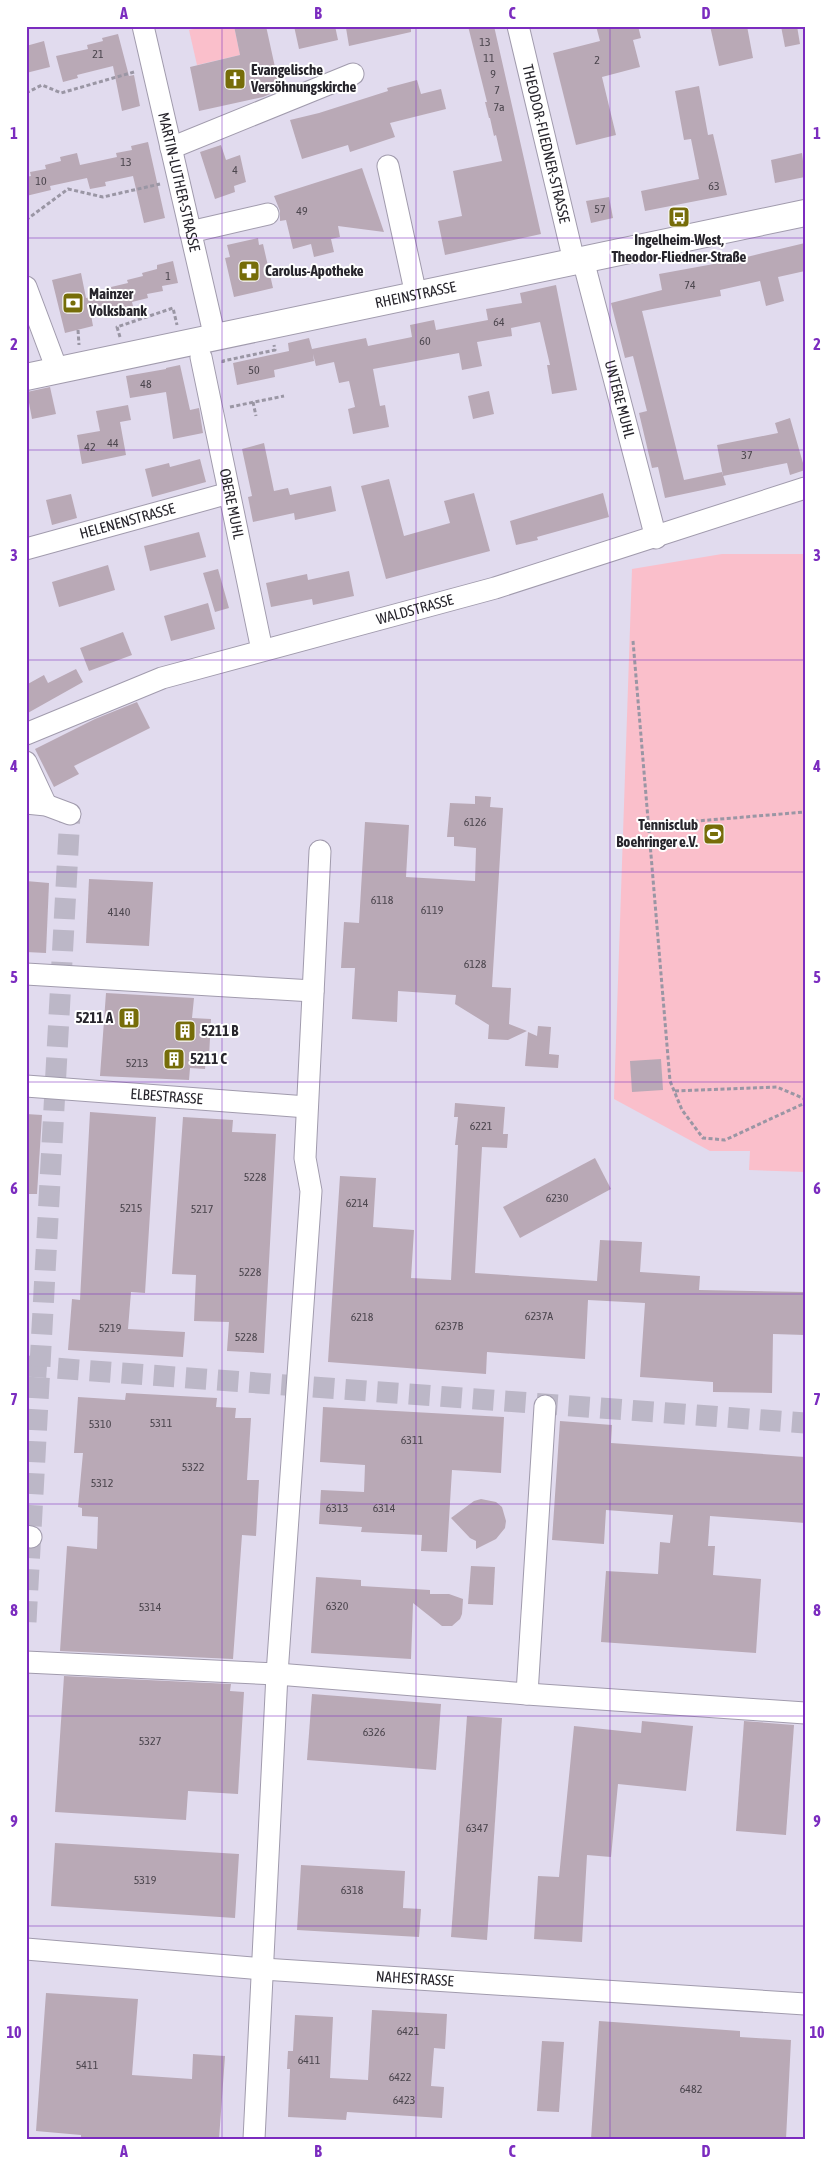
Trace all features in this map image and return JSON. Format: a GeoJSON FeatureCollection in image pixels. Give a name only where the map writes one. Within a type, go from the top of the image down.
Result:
{"type":"FeatureCollection","features":[{"type":"Feature","properties":{"kind":"main road","name":"RHEINSTRASSE"},"geometry":{"type":"LineString","coordinates":[[26,377],[208,347],[416,295],[805,213]]}},
{"type":"Feature","properties":{"kind":"street","name":"MARTIN-LUTHER-STRASSE"},"geometry":{"type":"LineString","coordinates":[[143,26],[190,232],[208,347]]}},
{"type":"Feature","properties":{"kind":"street","name":"THEODOR-FLIEDNER-STRASSE"},"geometry":{"type":"LineString","coordinates":[[518,26],[568,242],[578,261]]}},
{"type":"Feature","properties":{"kind":"street"},"geometry":{"type":"LineString","coordinates":[[171,148],[353,74]]}},
{"type":"Feature","properties":{"kind":"street"},"geometry":{"type":"LineString","coordinates":[[388,166],[416,295]]}},
{"type":"Feature","properties":{"kind":"street"},"geometry":{"type":"LineString","coordinates":[[190,232],[268,214]]}},
{"type":"Feature","properties":{"kind":"street","name":"UNTERE MUHL"},"geometry":{"type":"LineString","coordinates":[[578,261],[656,538]]}},
{"type":"Feature","properties":{"kind":"street"},"geometry":{"type":"LineString","coordinates":[[26,287],[53,359],[55,371]]}},
{"type":"Feature","properties":{"kind":"street","name":"OBERE MUHL"},"geometry":{"type":"LineString","coordinates":[[208,347],[222,409],[229,493],[262,650]]}},
{"type":"Feature","properties":{"kind":"street","name":"WALDSTRASSE"},"geometry":{"type":"LineString","coordinates":[[26,734],[162,678],[495,588],[656,538],[805,488]]}},
{"type":"Feature","properties":{"kind":"street","name":"HELENENSTRASSE"},"geometry":{"type":"LineString","coordinates":[[26,549],[229,493]]}},
{"type":"Feature","properties":{"kind":"street"},"geometry":{"type":"LineString","coordinates":[[26,762],[36,804],[70,814]]}},
{"type":"Feature","properties":{"kind":"street"},"geometry":{"type":"LineString","coordinates":[[254,2139],[277,1674],[311,1191],[305,1158],[320,851]]}},
{"type":"Feature","properties":{"kind":"street"},"geometry":{"type":"LineString","coordinates":[[26,974],[313,991]]}},
{"type":"Feature","properties":{"kind":"street","name":"ELBESTRASSE"},"geometry":{"type":"LineString","coordinates":[[26,1086],[307,1106]]}},
{"type":"Feature","properties":{"kind":"street"},"geometry":{"type":"LineString","coordinates":[[527,1694],[545,1406]]}},
{"type":"Feature","properties":{"kind":"street"},"geometry":{"type":"LineString","coordinates":[[26,1662],[277,1674],[805,1714]]}},
{"type":"Feature","properties":{"kind":"street","name":"NAHESTRASSE"},"geometry":{"type":"LineString","coordinates":[[26,1949],[263,1969],[805,2004]]}},
{"type":"Feature","properties":{"kind":"path"},"geometry":{"type":"LineString","coordinates":[[26,93],[42,85],[61,93],[152,67]]}},
{"type":"Feature","properties":{"kind":"path"},"geometry":{"type":"LineString","coordinates":[[26,220],[68,189],[103,197],[178,180]]}},
{"type":"Feature","properties":{"kind":"path"},"geometry":{"type":"LineString","coordinates":[[120,337],[117,327],[174,308],[177,325]]}},
{"type":"Feature","properties":{"kind":"path"},"geometry":{"type":"LineString","coordinates":[[78,330],[80,353]]}},
{"type":"Feature","properties":{"kind":"path"},"geometry":{"type":"LineString","coordinates":[[224,370],[223,361],[275,350]]}},
{"type":"Feature","properties":{"kind":"path"},"geometry":{"type":"LineString","coordinates":[[222,409],[284,396]]}},
{"type":"Feature","properties":{"kind":"path"},"geometry":{"type":"LineString","coordinates":[[222,409],[230,398]]}},
{"type":"Feature","properties":{"kind":"path"},"geometry":{"type":"LineString","coordinates":[[253,402],[256,416]]}},
{"type":"Feature","properties":{"kind":"path"},"geometry":{"type":"LineString","coordinates":[[634,641],[670,1081],[682,1110],[703,1138],[725,1140],[805,1103]]}},
{"type":"Feature","properties":{"kind":"path"},"geometry":{"type":"LineString","coordinates":[[649,825],[805,812]]}},
{"type":"Feature","properties":{"kind":"path"},"geometry":{"type":"LineString","coordinates":[[675,1091],[777,1086],[805,1098]]}},
{"type":"Feature","properties":{"kind":"shaded area"},"geometry":{"type":"Polygon","coordinates":[[[207,26],[234,26],[240,55],[197,65],[189,30],[207,26]]]}},
{"type":"Feature","properties":{"kind":"shaded area","name":"Tennisclub Boehringer e.V."},"geometry":{"type":"Polygon","coordinates":[[[722,554],[805,554],[805,1172],[749,1170],[750,1151],[710,1151],[614,1099],[632,569],[722,554]]]}},
{"type":"Feature","properties":{"kind":"building","name":"Evangelische Versöhnungskirche"},"geometry":{"type":"Polygon","coordinates":[[[234,26],[266,26],[280,90],[263,97],[199,111],[190,67],[240,55],[234,26]]]}},
{"type":"Feature","properties":{"kind":"building"},"geometry":{"type":"Polygon","coordinates":[[[294,26],[335,26],[338,40],[299,49],[294,26]]]}},
{"type":"Feature","properties":{"kind":"building"},"geometry":{"type":"Polygon","coordinates":[[[354,26],[411,26],[411,32],[349,46],[346,28],[354,26]]]}},
{"type":"Feature","properties":{"kind":"building"},"geometry":{"type":"Polygon","coordinates":[[[468,26],[494,26],[541,234],[445,255],[438,221],[462,216],[453,171],[502,161],[496,135],[494,136],[489,118],[485,102],[487,102],[468,26]]]}},
{"type":"Feature","properties":{"kind":"building"},"geometry":{"type":"Polygon","coordinates":[[[596,26],[638,26],[641,38],[633,40],[640,67],[602,77],[616,135],[576,145],[553,53],[600,41],[596,26]]]}},
{"type":"Feature","properties":{"kind":"building"},"geometry":{"type":"Polygon","coordinates":[[[710,26],[747,26],[753,58],[719,66],[710,26]]]}},
{"type":"Feature","properties":{"kind":"building"},"geometry":{"type":"Polygon","coordinates":[[[781,26],[797,26],[800,44],[785,47],[781,26]]]}},
{"type":"Feature","properties":{"kind":"building"},"geometry":{"type":"Polygon","coordinates":[[[118,34],[129,76],[134,75],[140,106],[122,111],[113,66],[77,75],[78,78],[63,82],[56,56],[88,49],[87,45],[103,41],[102,38],[118,34]]]}},
{"type":"Feature","properties":{"kind":"building"},"geometry":{"type":"Polygon","coordinates":[[[44,41],[50,67],[26,73],[26,46],[44,41]]]}},
{"type":"Feature","properties":{"kind":"building"},"geometry":{"type":"Polygon","coordinates":[[[417,80],[421,94],[441,89],[446,109],[390,123],[395,137],[350,152],[348,145],[302,159],[290,120],[319,113],[388,91],[387,88],[417,80]]]}},
{"type":"Feature","properties":{"kind":"building"},"geometry":{"type":"Polygon","coordinates":[[[699,86],[708,135],[713,134],[727,195],[645,211],[641,191],[699,179],[691,139],[684,140],[675,91],[699,86]]]}},
{"type":"Feature","properties":{"kind":"building"},"geometry":{"type":"Polygon","coordinates":[[[148,142],[165,218],[144,223],[133,176],[105,182],[106,186],[90,189],[87,178],[50,186],[51,190],[26,196],[26,177],[31,176],[30,172],[46,169],[45,165],[61,161],[60,157],[77,153],[80,165],[117,157],[116,153],[132,150],[131,146],[148,142]]]}},
{"type":"Feature","properties":{"kind":"building"},"geometry":{"type":"Polygon","coordinates":[[[221,145],[226,160],[240,155],[246,182],[234,186],[235,192],[215,199],[200,152],[221,145]]]}},
{"type":"Feature","properties":{"kind":"building"},"geometry":{"type":"Polygon","coordinates":[[[802,153],[805,177],[775,183],[771,160],[802,153]]]}},
{"type":"Feature","properties":{"kind":"building"},"geometry":{"type":"Polygon","coordinates":[[[362,168],[384,232],[338,226],[340,237],[331,239],[334,252],[314,257],[311,244],[293,249],[286,220],[280,221],[280,211],[274,196],[362,168]]]}},
{"type":"Feature","properties":{"kind":"building"},"geometry":{"type":"Polygon","coordinates":[[[609,197],[613,218],[591,223],[586,201],[609,197]]]}},
{"type":"Feature","properties":{"kind":"building","name":"Carolus-Apotheke"},"geometry":{"type":"Polygon","coordinates":[[[258,238],[259,245],[263,244],[273,288],[234,297],[225,258],[230,257],[227,245],[258,238]]]}},
{"type":"Feature","properties":{"kind":"building"},"geometry":{"type":"Polygon","coordinates":[[[805,243],[805,271],[778,277],[784,301],[766,306],[760,281],[720,290],[721,296],[642,311],[684,480],[722,472],[726,485],[665,498],[658,467],[652,468],[639,413],[647,411],[633,356],[625,358],[611,303],[662,290],[659,274],[730,261],[805,243]]]}},
{"type":"Feature","properties":{"kind":"building"},"geometry":{"type":"Polygon","coordinates":[[[173,261],[178,283],[162,286],[163,291],[147,294],[148,298],[132,302],[133,306],[91,315],[93,326],[65,333],[52,280],[81,273],[86,298],[112,292],[111,287],[128,283],[127,280],[143,276],[142,273],[157,269],[157,265],[173,261]]]}},
{"type":"Feature","properties":{"kind":"building"},"geometry":{"type":"Polygon","coordinates":[[[556,285],[577,390],[552,394],[547,365],[550,365],[540,322],[511,328],[512,336],[477,342],[482,366],[462,370],[459,353],[373,369],[380,406],[385,405],[389,427],[353,434],[348,409],[355,407],[349,381],[339,383],[334,362],[316,366],[313,354],[314,361],[274,370],[275,377],[237,385],[233,363],[289,351],[288,343],[309,338],[312,349],[366,338],[368,346],[412,337],[410,325],[434,320],[436,330],[488,320],[486,309],[522,303],[520,293],[556,285]]]}},
{"type":"Feature","properties":{"kind":"building"},"geometry":{"type":"Polygon","coordinates":[[[180,365],[190,410],[199,408],[203,433],[173,439],[166,392],[130,398],[126,376],[180,365]]]}},
{"type":"Feature","properties":{"kind":"building"},"geometry":{"type":"Polygon","coordinates":[[[50,387],[56,414],[32,419],[27,392],[50,387]]]}},
{"type":"Feature","properties":{"kind":"building"},"geometry":{"type":"Polygon","coordinates":[[[489,391],[494,414],[473,419],[468,396],[489,391]]]}},
{"type":"Feature","properties":{"kind":"building"},"geometry":{"type":"Polygon","coordinates":[[[128,405],[131,420],[120,422],[126,455],[82,464],[77,435],[100,431],[96,411],[128,405]]]}},
{"type":"Feature","properties":{"kind":"building"},"geometry":{"type":"Polygon","coordinates":[[[790,418],[805,470],[790,475],[787,463],[723,476],[717,445],[778,433],[775,423],[790,418]]]}},
{"type":"Feature","properties":{"kind":"building"},"geometry":{"type":"Polygon","coordinates":[[[264,443],[274,491],[288,488],[290,495],[331,486],[336,511],[295,520],[294,513],[253,522],[248,497],[252,496],[242,449],[264,443]]]}},
{"type":"Feature","properties":{"kind":"building"},"geometry":{"type":"Polygon","coordinates":[[[200,459],[206,482],[152,497],[145,469],[169,463],[170,467],[200,459]]]}},
{"type":"Feature","properties":{"kind":"building"},"geometry":{"type":"Polygon","coordinates":[[[389,479],[404,536],[450,523],[444,501],[474,493],[490,551],[386,579],[361,486],[389,479]]]}},
{"type":"Feature","properties":{"kind":"building"},"geometry":{"type":"Polygon","coordinates":[[[603,493],[609,517],[537,537],[538,540],[516,545],[510,521],[603,493]]]}},
{"type":"Feature","properties":{"kind":"building"},"geometry":{"type":"Polygon","coordinates":[[[71,494],[77,518],[52,525],[46,500],[71,494]]]}},
{"type":"Feature","properties":{"kind":"building"},"geometry":{"type":"Polygon","coordinates":[[[199,532],[206,557],[150,571],[144,546],[199,532]]]}},
{"type":"Feature","properties":{"kind":"building"},"geometry":{"type":"Polygon","coordinates":[[[108,565],[115,590],[59,607],[52,582],[108,565]]]}},
{"type":"Feature","properties":{"kind":"building"},"geometry":{"type":"Polygon","coordinates":[[[218,569],[229,608],[215,612],[203,573],[218,569]]]}},
{"type":"Feature","properties":{"kind":"building"},"geometry":{"type":"Polygon","coordinates":[[[349,571],[354,596],[313,605],[312,599],[271,607],[266,583],[307,574],[308,580],[349,571]]]}},
{"type":"Feature","properties":{"kind":"building"},"geometry":{"type":"Polygon","coordinates":[[[208,603],[215,629],[171,641],[164,616],[208,603]]]}},
{"type":"Feature","properties":{"kind":"building"},"geometry":{"type":"Polygon","coordinates":[[[123,632],[132,655],[89,671],[80,648],[123,632]]]}},
{"type":"Feature","properties":{"kind":"building"},"geometry":{"type":"Polygon","coordinates":[[[76,669],[83,682],[26,714],[26,685],[44,675],[48,683],[76,669]]]}},
{"type":"Feature","properties":{"kind":"building"},"geometry":{"type":"Polygon","coordinates":[[[137,702],[150,728],[74,766],[79,774],[54,787],[35,749],[95,719],[137,702]]]}},
{"type":"Feature","properties":{"kind":"building"},"geometry":{"type":"Polygon","coordinates":[[[475,796],[491,797],[490,807],[503,808],[492,987],[511,988],[509,1024],[527,1031],[508,1040],[488,1039],[489,1025],[455,1004],[456,995],[398,991],[397,1022],[352,1019],[355,968],[341,968],[344,922],[359,923],[365,822],[409,825],[406,877],[475,881],[476,848],[454,846],[454,837],[447,837],[450,803],[475,804],[475,796]]]}},
{"type":"Feature","properties":{"kind":"building"},"geometry":{"type":"Polygon","coordinates":[[[89,879],[153,882],[149,946],[86,943],[89,879]]]}},
{"type":"Feature","properties":{"kind":"building"},"geometry":{"type":"Polygon","coordinates":[[[26,881],[49,883],[46,953],[26,952],[26,881]]]}},
{"type":"Feature","properties":{"kind":"building"},"geometry":{"type":"Polygon","coordinates":[[[106,993],[194,998],[192,1018],[211,1019],[209,1057],[206,1057],[205,1069],[190,1068],[189,1080],[100,1076],[106,993]]]}},
{"type":"Feature","properties":{"kind":"building"},"geometry":{"type":"Polygon","coordinates":[[[538,1026],[551,1027],[549,1054],[559,1055],[558,1068],[525,1066],[528,1032],[537,1036],[538,1026]]]}},
{"type":"Feature","properties":{"kind":"building"},"geometry":{"type":"Polygon","coordinates":[[[661,1059],[663,1090],[632,1092],[630,1061],[661,1059]]]}},
{"type":"Feature","properties":{"kind":"building"},"geometry":{"type":"Polygon","coordinates":[[[455,1103],[505,1107],[503,1134],[508,1134],[507,1148],[482,1147],[475,1273],[597,1281],[600,1240],[642,1242],[640,1272],[700,1276],[699,1290],[805,1292],[805,1335],[773,1334],[772,1393],[713,1392],[713,1382],[640,1377],[645,1303],[588,1300],[585,1359],[487,1352],[486,1374],[328,1362],[340,1176],[376,1178],[373,1227],[414,1230],[411,1278],[451,1280],[458,1145],[455,1145],[458,1117],[454,1117],[455,1103]]]}},
{"type":"Feature","properties":{"kind":"building"},"geometry":{"type":"Polygon","coordinates":[[[90,1112],[156,1117],[145,1293],[131,1292],[128,1329],[185,1332],[183,1357],[68,1350],[72,1299],[80,1300],[90,1112]]]}},
{"type":"Feature","properties":{"kind":"building"},"geometry":{"type":"Polygon","coordinates":[[[26,1114],[42,1115],[37,1194],[26,1194],[26,1114]]]}},
{"type":"Feature","properties":{"kind":"building"},"geometry":{"type":"Polygon","coordinates":[[[183,1117],[233,1120],[232,1132],[276,1134],[264,1353],[227,1351],[229,1322],[194,1321],[196,1275],[172,1274],[183,1117]]]}},
{"type":"Feature","properties":{"kind":"building"},"geometry":{"type":"Polygon","coordinates":[[[595,1158],[611,1189],[520,1238],[503,1207],[595,1158]]]}},
{"type":"Feature","properties":{"kind":"building"},"geometry":{"type":"Polygon","coordinates":[[[126,1393],[217,1398],[216,1407],[236,1408],[235,1418],[251,1418],[247,1480],[259,1480],[256,1536],[242,1535],[233,1659],[60,1651],[67,1546],[97,1549],[98,1517],[82,1516],[82,1508],[78,1507],[83,1453],[74,1453],[78,1397],[125,1400],[126,1393]]]}},
{"type":"Feature","properties":{"kind":"building"},"geometry":{"type":"Polygon","coordinates":[[[323,1407],[504,1417],[501,1473],[452,1470],[447,1552],[421,1551],[422,1535],[361,1532],[362,1527],[319,1524],[321,1490],[364,1492],[365,1465],[320,1462],[323,1407]]]}},
{"type":"Feature","properties":{"kind":"building"},"geometry":{"type":"Polygon","coordinates":[[[560,1421],[612,1425],[611,1443],[805,1457],[805,1523],[710,1516],[708,1546],[715,1546],[713,1575],[761,1579],[756,1653],[601,1642],[606,1571],[658,1574],[660,1542],[670,1543],[673,1515],[606,1510],[604,1544],[552,1540],[560,1421]]]}},
{"type":"Feature","properties":{"kind":"building"},"geometry":{"type":"Polygon","coordinates":[[[481,1499],[496,1502],[502,1507],[506,1521],[505,1528],[496,1539],[476,1549],[476,1541],[470,1538],[451,1518],[474,1501],[481,1499]]]}},
{"type":"Feature","properties":{"kind":"building"},"geometry":{"type":"Polygon","coordinates":[[[471,1566],[495,1567],[493,1605],[468,1604],[471,1566]]]}},
{"type":"Feature","properties":{"kind":"building"},"geometry":{"type":"Polygon","coordinates":[[[316,1577],[361,1580],[361,1586],[430,1590],[430,1594],[449,1594],[463,1599],[462,1614],[460,1619],[452,1626],[442,1626],[413,1603],[411,1659],[311,1653],[316,1577]]]}},
{"type":"Feature","properties":{"kind":"building"},"geometry":{"type":"Polygon","coordinates":[[[64,1676],[231,1684],[230,1691],[244,1692],[238,1794],[188,1791],[186,1820],[55,1812],[64,1676]]]}},
{"type":"Feature","properties":{"kind":"building"},"geometry":{"type":"Polygon","coordinates":[[[312,1694],[441,1704],[436,1770],[307,1760],[312,1694]]]}},
{"type":"Feature","properties":{"kind":"building"},"geometry":{"type":"Polygon","coordinates":[[[467,1716],[502,1718],[487,1940],[451,1937],[467,1716]]]}},
{"type":"Feature","properties":{"kind":"building"},"geometry":{"type":"Polygon","coordinates":[[[642,1721],[693,1726],[686,1791],[618,1784],[611,1857],[587,1855],[582,1942],[534,1939],[538,1876],[559,1877],[574,1726],[641,1733],[642,1721]]]}},
{"type":"Feature","properties":{"kind":"building"},"geometry":{"type":"Polygon","coordinates":[[[744,1721],[794,1725],[786,1835],[736,1831],[744,1721]]]}},
{"type":"Feature","properties":{"kind":"building"},"geometry":{"type":"Polygon","coordinates":[[[55,1843],[239,1854],[235,1918],[51,1906],[55,1843]]]}},
{"type":"Feature","properties":{"kind":"building"},"geometry":{"type":"Polygon","coordinates":[[[301,1865],[405,1871],[403,1908],[421,1909],[419,1937],[297,1930],[301,1865]]]}},
{"type":"Feature","properties":{"kind":"building"},"geometry":{"type":"Polygon","coordinates":[[[46,1993],[138,1999],[132,2075],[192,2079],[193,2054],[225,2056],[219,2139],[94,2139],[81,2138],[81,2135],[36,2131],[46,1993]]]}},
{"type":"Feature","properties":{"kind":"building"},"geometry":{"type":"Polygon","coordinates":[[[372,2010],[447,2014],[445,2049],[434,2048],[431,2086],[444,2087],[442,2118],[347,2112],[346,2120],[288,2117],[290,2069],[287,2069],[288,2051],[293,2051],[295,2015],[333,2017],[330,2078],[368,2080],[372,2010]]]}},
{"type":"Feature","properties":{"kind":"building"},"geometry":{"type":"Polygon","coordinates":[[[599,2021],[740,2031],[740,2037],[791,2040],[786,2139],[591,2139],[599,2021]]]}},
{"type":"Feature","properties":{"kind":"building"},"geometry":{"type":"Polygon","coordinates":[[[542,2041],[564,2042],[559,2112],[537,2111],[542,2041]]]}},
{"type":"Feature","properties":{"kind":"tunnel"},"geometry":{"type":"LineString","coordinates":[[26,1622],[70,814]]}},
{"type":"Feature","properties":{"kind":"tunnel"},"geometry":{"type":"LineString","coordinates":[[26,1366],[805,1423]]}},
{"type":"Feature","properties":{"kind":"place","name":"Evangelische Versöhnungskirche"},"geometry":{"type":"Point","coordinates":[235,79]}},
{"type":"Feature","properties":{"kind":"place","name":"Ingelheim-West, Theodor-Fliedner-Straße"},"geometry":{"type":"Point","coordinates":[679,217]}},
{"type":"Feature","properties":{"kind":"place","name":"Carolus-Apotheke"},"geometry":{"type":"Point","coordinates":[249,271]}},
{"type":"Feature","properties":{"kind":"place","name":"Mainzer Volksbank"},"geometry":{"type":"Point","coordinates":[73,303]}},
{"type":"Feature","properties":{"kind":"place","name":"Tennisclub Boehringer e.V."},"geometry":{"type":"Point","coordinates":[714,834]}},
{"type":"Feature","properties":{"kind":"place","name":"5211 A"},"geometry":{"type":"Point","coordinates":[129,1018]}},
{"type":"Feature","properties":{"kind":"place","name":"5211 B"},"geometry":{"type":"Point","coordinates":[185,1031]}},
{"type":"Feature","properties":{"kind":"place","name":"5211 C"},"geometry":{"type":"Point","coordinates":[174,1059]}}]}
